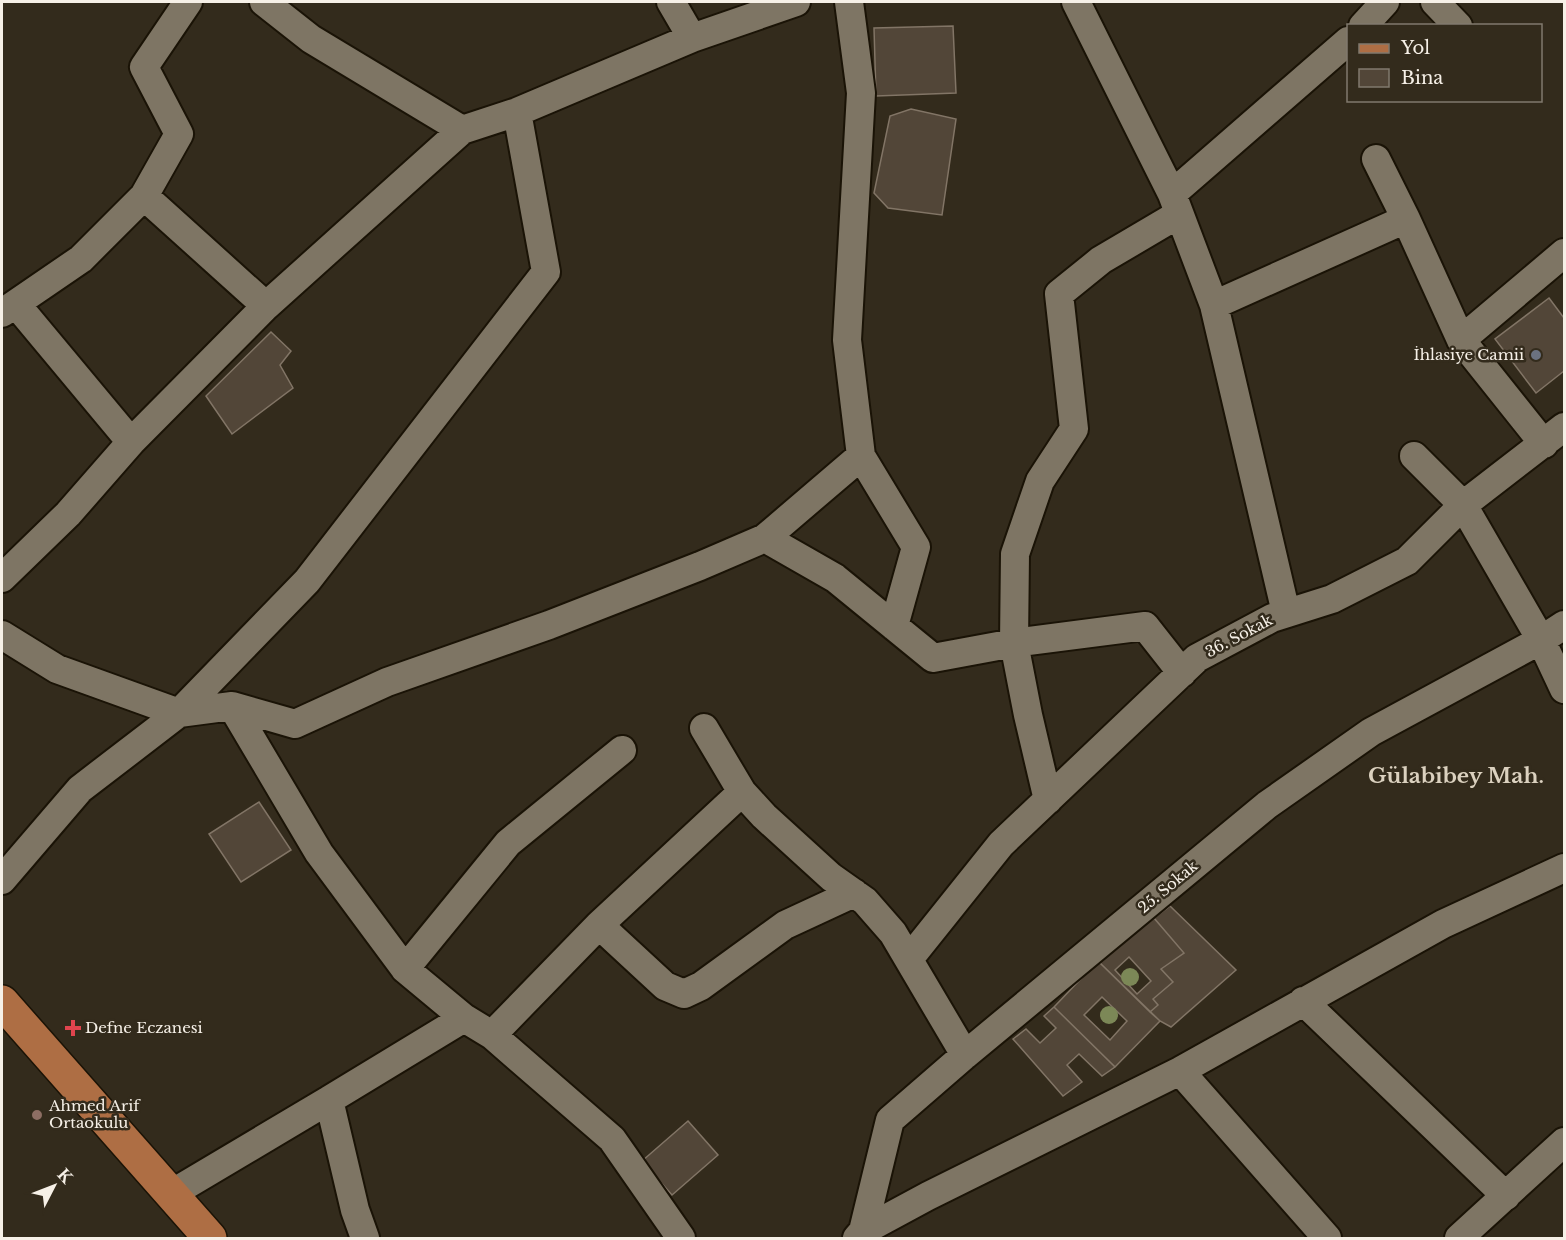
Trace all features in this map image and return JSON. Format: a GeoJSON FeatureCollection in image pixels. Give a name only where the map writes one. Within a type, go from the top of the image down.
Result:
{"type":"FeatureCollection","features":[{"type":"Feature","properties":{"kind":"main road"},"geometry":{"type":"LineString","coordinates":[[2,1002],[210,1239]]}},
{"type":"Feature","properties":{"kind":"street"},"geometry":{"type":"LineString","coordinates":[[131,442],[9,309],[81,259],[144,196],[180,134],[144,67],[188,2]]}},
{"type":"Feature","properties":{"kind":"street"},"geometry":{"type":"LineString","coordinates":[[264,2],[311,39],[462,130]]}},
{"type":"Feature","properties":{"kind":"street"},"geometry":{"type":"LineString","coordinates":[[671,2],[692,38]]}},
{"type":"Feature","properties":{"kind":"street"},"geometry":{"type":"LineString","coordinates":[[2,578],[68,514],[131,442],[266,306],[462,130],[517,112],[692,38],[796,2]]}},
{"type":"Feature","properties":{"kind":"street"},"geometry":{"type":"LineString","coordinates":[[849,2],[861,93],[847,340],[861,456],[916,547],[894,626]]}},
{"type":"Feature","properties":{"kind":"street"},"geometry":{"type":"LineString","coordinates":[[1076,2],[1175,204],[1214,305],[1286,613]]}},
{"type":"Feature","properties":{"kind":"street"},"geometry":{"type":"LineString","coordinates":[[1365,24],[1385,2]]}},
{"type":"Feature","properties":{"kind":"street"},"geometry":{"type":"LineString","coordinates":[[1435,2],[1456,24]]}},
{"type":"Feature","properties":{"kind":"street"},"geometry":{"type":"LineString","coordinates":[[1048,800],[1014,643],[1016,554],[1040,481],[1074,429],[1059,294],[1175,204],[1347,42]]}},
{"type":"Feature","properties":{"kind":"street"},"geometry":{"type":"LineString","coordinates":[[2,880],[80,789],[179,713],[307,581],[546,272],[517,112]]}},
{"type":"Feature","properties":{"kind":"street"},"geometry":{"type":"LineString","coordinates":[[1376,159],[1461,340],[1554,436]]}},
{"type":"Feature","properties":{"kind":"street"},"geometry":{"type":"LineString","coordinates":[[144,196],[266,306]]}},
{"type":"Feature","properties":{"kind":"street"},"geometry":{"type":"LineString","coordinates":[[1214,305],[1406,219]]}},
{"type":"Feature","properties":{"kind":"street"},"geometry":{"type":"LineString","coordinates":[[1461,340],[1564,253]]}},
{"type":"Feature","properties":{"kind":"street","name":"36. Sokak"},"geometry":{"type":"LineString","coordinates":[[909,959],[1001,844],[1197,658],[1272,618],[1332,599],[1407,561],[1463,505],[1554,436]]}},
{"type":"Feature","properties":{"kind":"street"},"geometry":{"type":"LineString","coordinates":[[2,635],[57,669],[179,713],[232,706],[295,724],[387,682],[549,625],[765,538],[861,456]]}},
{"type":"Feature","properties":{"kind":"street"},"geometry":{"type":"LineString","coordinates":[[1414,456],[1463,505],[1553,632],[1564,689]]}},
{"type":"Feature","properties":{"kind":"street"},"geometry":{"type":"LineString","coordinates":[[765,538],[835,578],[933,658],[1014,643],[1145,626],[1182,673]]}},
{"type":"Feature","properties":{"kind":"street","name":"25. Sokak"},"geometry":{"type":"LineString","coordinates":[[860,1235],[890,1120],[1267,805],[1371,732],[1553,632]]}},
{"type":"Feature","properties":{"kind":"street"},"geometry":{"type":"LineString","coordinates":[[232,706],[319,853],[405,969],[464,1018],[492,1035],[612,1139],[681,1239]]}},
{"type":"Feature","properties":{"kind":"street"},"geometry":{"type":"LineString","coordinates":[[704,728],[742,792],[764,816],[831,878],[865,901],[893,933],[965,1055]]}},
{"type":"Feature","properties":{"kind":"street"},"geometry":{"type":"LineString","coordinates":[[405,969],[508,843],[622,750]]}},
{"type":"Feature","properties":{"kind":"street"},"geometry":{"type":"LineString","coordinates":[[492,1035],[600,925],[742,792]]}},
{"type":"Feature","properties":{"kind":"street"},"geometry":{"type":"LineString","coordinates":[[860,1235],[928,1196],[1180,1071],[1443,924],[1551,876],[1564,868]]}},
{"type":"Feature","properties":{"kind":"street"},"geometry":{"type":"LineString","coordinates":[[600,925],[665,986],[684,994],[701,986],[785,925],[854,893]]}},
{"type":"Feature","properties":{"kind":"street"},"geometry":{"type":"LineString","coordinates":[[1303,1001],[1506,1196]]}},
{"type":"Feature","properties":{"kind":"street"},"geometry":{"type":"LineString","coordinates":[[171,1194],[464,1018]]}},
{"type":"Feature","properties":{"kind":"street"},"geometry":{"type":"LineString","coordinates":[[1180,1071],[1327,1239]]}},
{"type":"Feature","properties":{"kind":"street"},"geometry":{"type":"LineString","coordinates":[[329,1100],[355,1210],[365,1239]]}},
{"type":"Feature","properties":{"kind":"street"},"geometry":{"type":"LineString","coordinates":[[1459,1239],[1564,1142]]}},
{"type":"Feature","properties":{"kind":"building"},"geometry":{"type":"Polygon","coordinates":[[[953,26],[956,93],[876,96],[874,28],[953,26]]]}},
{"type":"Feature","properties":{"kind":"building"},"geometry":{"type":"Polygon","coordinates":[[[911,109],[956,119],[942,215],[888,208],[874,193],[890,116],[911,109]]]}},
{"type":"Feature","properties":{"kind":"building","name":"İhlasiye Camii"},"geometry":{"type":"Polygon","coordinates":[[[1549,298],[1564,318],[1564,371],[1536,393],[1495,339],[1549,298]]]}},
{"type":"Feature","properties":{"kind":"building"},"geometry":{"type":"Polygon","coordinates":[[[271,332],[291,351],[280,365],[293,388],[232,434],[206,396],[271,332]]]}},
{"type":"Feature","properties":{"kind":"building"},"geometry":{"type":"Polygon","coordinates":[[[259,802],[291,850],[241,882],[209,834],[259,802]]]}},
{"type":"Feature","properties":{"kind":"building"},"geometry":{"type":"Polygon","coordinates":[[[1170,906],[1236,970],[1171,1027],[1150,1012],[1158,1005],[1153,999],[1173,982],[1161,969],[1184,953],[1154,918],[1170,906]]]}},
{"type":"Feature","properties":{"kind":"building"},"geometry":{"type":"Polygon","coordinates":[[[1154,918],[1184,953],[1161,969],[1173,982],[1153,999],[1158,1005],[1150,1012],[1098,961],[1154,918]],[[1129,957],[1115,970],[1137,994],[1151,981],[1129,957]]]}},
{"type":"Feature","properties":{"kind":"building"},"geometry":{"type":"Polygon","coordinates":[[[1098,961],[1160,1021],[1115,1067],[1054,1007],[1098,961]],[[1102,997],[1084,1015],[1110,1040],[1127,1021],[1102,997]]]}},
{"type":"Feature","properties":{"kind":"building"},"geometry":{"type":"Polygon","coordinates":[[[1054,1007],[1115,1067],[1102,1076],[1079,1054],[1067,1065],[1082,1082],[1063,1096],[1013,1039],[1026,1029],[1040,1043],[1056,1028],[1044,1016],[1054,1007]]]}},
{"type":"Feature","properties":{"kind":"building"},"geometry":{"type":"Polygon","coordinates":[[[688,1121],[718,1155],[672,1195],[642,1161],[688,1121]]]}},
{"type":"Feature","properties":{"kind":"place","name":"İhlasiye Camii"},"geometry":{"type":"Point","coordinates":[1536,355]}},
{"type":"Feature","properties":{"kind":"place","name":"Defne Eczanesi"},"geometry":{"type":"Point","coordinates":[73,1028]}},
{"type":"Feature","properties":{"kind":"place","name":"Ahmed Arif Ortaokulu"},"geometry":{"type":"Point","coordinates":[37,1115]}},
{"type":"Feature","properties":{"kind":"district","name":"Gülabibey Mah."},"geometry":{"type":"Point","coordinates":[1456,776]}}]}
